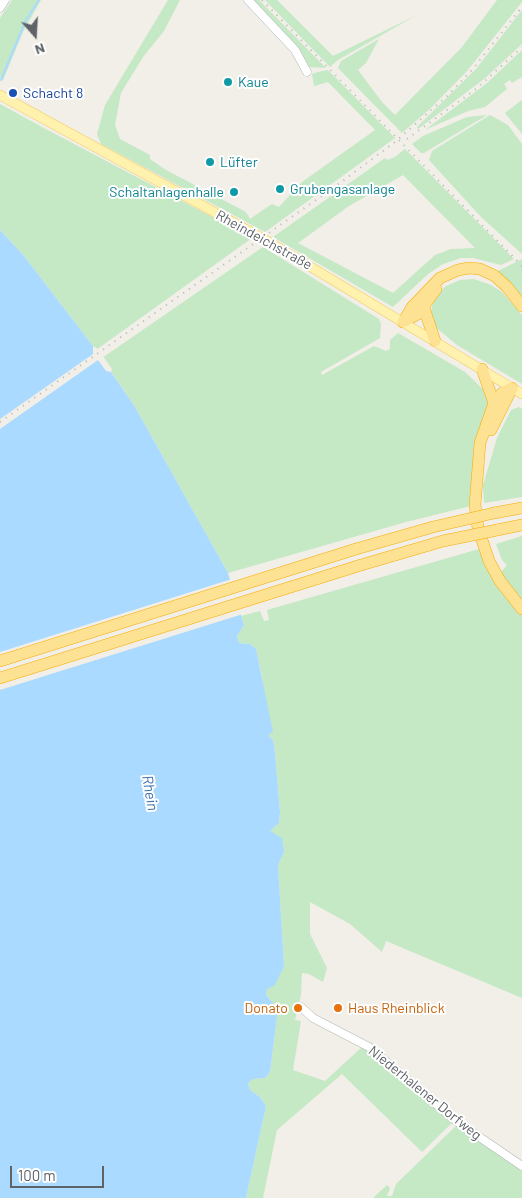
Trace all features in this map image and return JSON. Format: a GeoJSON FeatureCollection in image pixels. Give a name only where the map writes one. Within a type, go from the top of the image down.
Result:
{"type":"FeatureCollection","features":[{"type":"Feature","properties":{"kind":"highway"},"geometry":{"type":"LineString","coordinates":[[403,322],[412,307],[432,285],[440,278],[458,270],[480,269],[488,272],[501,280],[522,306]]}},
{"type":"Feature","properties":{"kind":"highway"},"geometry":{"type":"LineString","coordinates":[[403,322],[418,314],[436,289],[443,283],[460,276],[485,278],[513,295]]}},
{"type":"Feature","properties":{"kind":"highway"},"geometry":{"type":"LineString","coordinates":[[424,308],[436,342]]}},
{"type":"Feature","properties":{"kind":"highway"},"geometry":{"type":"LineString","coordinates":[[482,369],[494,403]]}},
{"type":"Feature","properties":{"kind":"highway"},"geometry":{"type":"LineString","coordinates":[[517,391],[502,393],[494,403],[480,443],[475,504],[481,539],[500,581],[522,609]]}},
{"type":"Feature","properties":{"kind":"highway"},"geometry":{"type":"LineString","coordinates":[[477,470],[489,435],[517,391]]}},
{"type":"Feature","properties":{"kind":"highway"},"geometry":{"type":"LineString","coordinates":[[0,661],[356,549],[424,530],[522,508]]}},
{"type":"Feature","properties":{"kind":"highway"},"geometry":{"type":"LineString","coordinates":[[0,678],[369,562],[443,541],[522,525]]}},
{"type":"Feature","properties":{"kind":"main road","name":"Rheindeichstraße"},"geometry":{"type":"LineString","coordinates":[[0,95],[271,243],[517,391]]}},
{"type":"Feature","properties":{"kind":"street"},"geometry":{"type":"LineString","coordinates":[[0,8],[5,0]]}},
{"type":"Feature","properties":{"kind":"street"},"geometry":{"type":"LineString","coordinates":[[248,0],[295,50],[307,72]]}},
{"type":"Feature","properties":{"kind":"street","name":"Niederhalener Dorfweg"},"geometry":{"type":"LineString","coordinates":[[301,1007],[312,1018],[369,1047],[456,1121],[522,1166]]}},
{"type":"Feature","properties":{"kind":"green space"},"geometry":{"type":"Polygon","coordinates":[[[12,0],[41,0],[23,32],[3,80],[0,77],[0,18],[12,0]]]}},
{"type":"Feature","properties":{"kind":"green space"},"geometry":{"type":"Polygon","coordinates":[[[168,0],[180,0],[164,31],[143,57],[121,93],[115,125],[120,139],[150,155],[150,159],[166,170],[246,212],[250,219],[272,204],[279,207],[302,182],[375,130],[328,82],[314,86],[312,74],[328,70],[395,138],[265,232],[101,144],[97,134],[105,105],[168,0]]]}},
{"type":"Feature","properties":{"kind":"green space"},"geometry":{"type":"Polygon","coordinates":[[[251,0],[259,0],[326,68],[308,67],[298,49],[251,0]]]}},
{"type":"Feature","properties":{"kind":"green space"},"geometry":{"type":"Polygon","coordinates":[[[265,0],[277,0],[333,56],[415,16],[338,60],[330,67],[265,0]]]}},
{"type":"Feature","properties":{"kind":"green space"},"geometry":{"type":"Polygon","coordinates":[[[497,0],[522,0],[522,2],[467,71],[431,108],[402,133],[338,68],[341,61],[379,39],[366,63],[358,70],[382,102],[395,115],[462,47],[497,0]]]}},
{"type":"Feature","properties":{"kind":"green space"},"geometry":{"type":"Polygon","coordinates":[[[522,10],[522,44],[484,79],[418,129],[417,127],[476,69],[522,10]]]}},
{"type":"Feature","properties":{"kind":"green space"},"geometry":{"type":"Polygon","coordinates":[[[522,50],[522,77],[512,83],[510,80],[504,84],[507,89],[485,107],[468,111],[425,130],[487,83],[522,50]]]}},
{"type":"Feature","properties":{"kind":"green space"},"geometry":{"type":"Polygon","coordinates":[[[522,100],[522,134],[505,113],[522,100]]]}},
{"type":"Feature","properties":{"kind":"green space"},"geometry":{"type":"Polygon","coordinates":[[[0,104],[252,238],[96,350],[24,256],[0,230],[0,104]]]}},
{"type":"Feature","properties":{"kind":"green space"},"geometry":{"type":"Polygon","coordinates":[[[487,115],[424,153],[421,153],[412,144],[423,136],[467,117],[487,115]]]}},
{"type":"Feature","properties":{"kind":"green space"},"geometry":{"type":"Polygon","coordinates":[[[490,115],[508,125],[522,144],[522,254],[481,217],[429,160],[432,151],[490,115]]]}},
{"type":"Feature","properties":{"kind":"green space"},"geometry":{"type":"Polygon","coordinates":[[[405,149],[514,259],[501,265],[473,258],[461,258],[443,264],[428,274],[393,307],[273,237],[385,158],[387,160],[395,157],[405,149]],[[403,175],[349,206],[298,243],[393,293],[435,255],[451,249],[475,248],[403,175]]]}},
{"type":"Feature","properties":{"kind":"green space"},"geometry":{"type":"Polygon","coordinates":[[[263,247],[379,319],[381,324],[380,338],[321,372],[322,375],[374,346],[386,351],[390,349],[390,340],[398,333],[465,372],[486,392],[490,399],[471,506],[406,522],[228,573],[135,407],[102,358],[263,247]]]}},
{"type":"Feature","properties":{"kind":"green space"},"geometry":{"type":"Polygon","coordinates":[[[522,259],[522,299],[496,272],[522,259]]]}},
{"type":"Feature","properties":{"kind":"green space"},"geometry":{"type":"Polygon","coordinates":[[[474,279],[491,285],[502,292],[522,315],[522,384],[457,345],[434,326],[431,313],[433,299],[437,293],[446,286],[460,280],[474,279]]]}},
{"type":"Feature","properties":{"kind":"green space"},"geometry":{"type":"Polygon","coordinates":[[[519,407],[522,409],[522,497],[484,503],[483,485],[497,438],[511,410],[519,407]]]}},
{"type":"Feature","properties":{"kind":"green space"},"geometry":{"type":"Polygon","coordinates":[[[522,536],[522,998],[386,941],[382,952],[350,924],[310,902],[310,934],[327,968],[323,982],[309,974],[302,973],[301,995],[295,1020],[301,1021],[293,1070],[325,1081],[362,1047],[367,1048],[401,1074],[452,1123],[422,1152],[342,1074],[277,1130],[263,1198],[246,1198],[266,1106],[260,1097],[250,1090],[248,1083],[253,1079],[265,1078],[270,1072],[278,1009],[266,995],[267,988],[284,966],[278,865],[284,852],[270,831],[279,823],[280,812],[275,753],[273,740],[268,735],[262,677],[256,649],[250,644],[239,643],[237,636],[244,625],[241,616],[260,611],[264,621],[269,620],[267,610],[479,549],[501,572],[507,565],[502,560],[496,544],[522,536]]]}},
{"type":"Feature","properties":{"kind":"green space"},"geometry":{"type":"Polygon","coordinates":[[[457,1125],[522,1170],[522,1198],[373,1198],[387,1185],[390,1188],[387,1196],[392,1196],[396,1184],[457,1125]]]}},
{"type":"Feature","properties":{"kind":"water","name":"Rhein"},"geometry":{"type":"Polygon","coordinates":[[[0,230],[24,256],[96,350],[135,407],[228,573],[244,625],[237,636],[239,643],[250,644],[256,649],[273,732],[268,735],[273,740],[280,812],[279,823],[270,831],[282,838],[284,852],[278,865],[284,966],[275,985],[267,989],[266,995],[278,1009],[270,1072],[265,1078],[253,1079],[248,1083],[250,1090],[260,1097],[266,1106],[246,1198],[0,1198],[0,230]]]}},
{"type":"Feature","properties":{"kind":"pier"},"geometry":{"type":"Polygon","coordinates":[[[93,346],[98,349],[112,369],[111,372],[106,371],[98,360],[0,429],[0,419],[93,354],[93,346]]]}},
{"type":"Feature","properties":{"kind":"pier"},"geometry":{"type":"Polygon","coordinates":[[[232,579],[243,614],[0,690],[0,652],[232,579]]]}},
{"type":"Feature","properties":{"kind":"waterway"},"geometry":{"type":"LineString","coordinates":[[1,80],[26,20],[39,0]]}},
{"type":"Feature","properties":{"kind":"railway"},"geometry":{"type":"LineString","coordinates":[[262,0],[522,266]]}},
{"type":"Feature","properties":{"kind":"railway"},"geometry":{"type":"LineString","coordinates":[[0,422],[340,183],[395,142],[446,97],[472,70],[522,7]]}},
{"type":"Feature","properties":{"kind":"railway"},"geometry":{"type":"LineString","coordinates":[[407,139],[476,89],[522,47]]}},
{"type":"Feature","properties":{"kind":"place","name":"Kaue"},"geometry":{"type":"Point","coordinates":[228,82]}},
{"type":"Feature","properties":{"kind":"place","name":"Schacht 8"},"geometry":{"type":"Point","coordinates":[13,93]}},
{"type":"Feature","properties":{"kind":"place","name":"Lüfter"},"geometry":{"type":"Point","coordinates":[210,162]}},
{"type":"Feature","properties":{"kind":"place","name":"Grubengasanlage"},"geometry":{"type":"Point","coordinates":[280,189]}},
{"type":"Feature","properties":{"kind":"place","name":"Schaltanlagenhalle"},"geometry":{"type":"Point","coordinates":[234,192]}},
{"type":"Feature","properties":{"kind":"place","name":"Donato"},"geometry":{"type":"Point","coordinates":[298,1008]}},
{"type":"Feature","properties":{"kind":"place","name":"Haus Rheinblick"},"geometry":{"type":"Point","coordinates":[338,1008]}}]}
